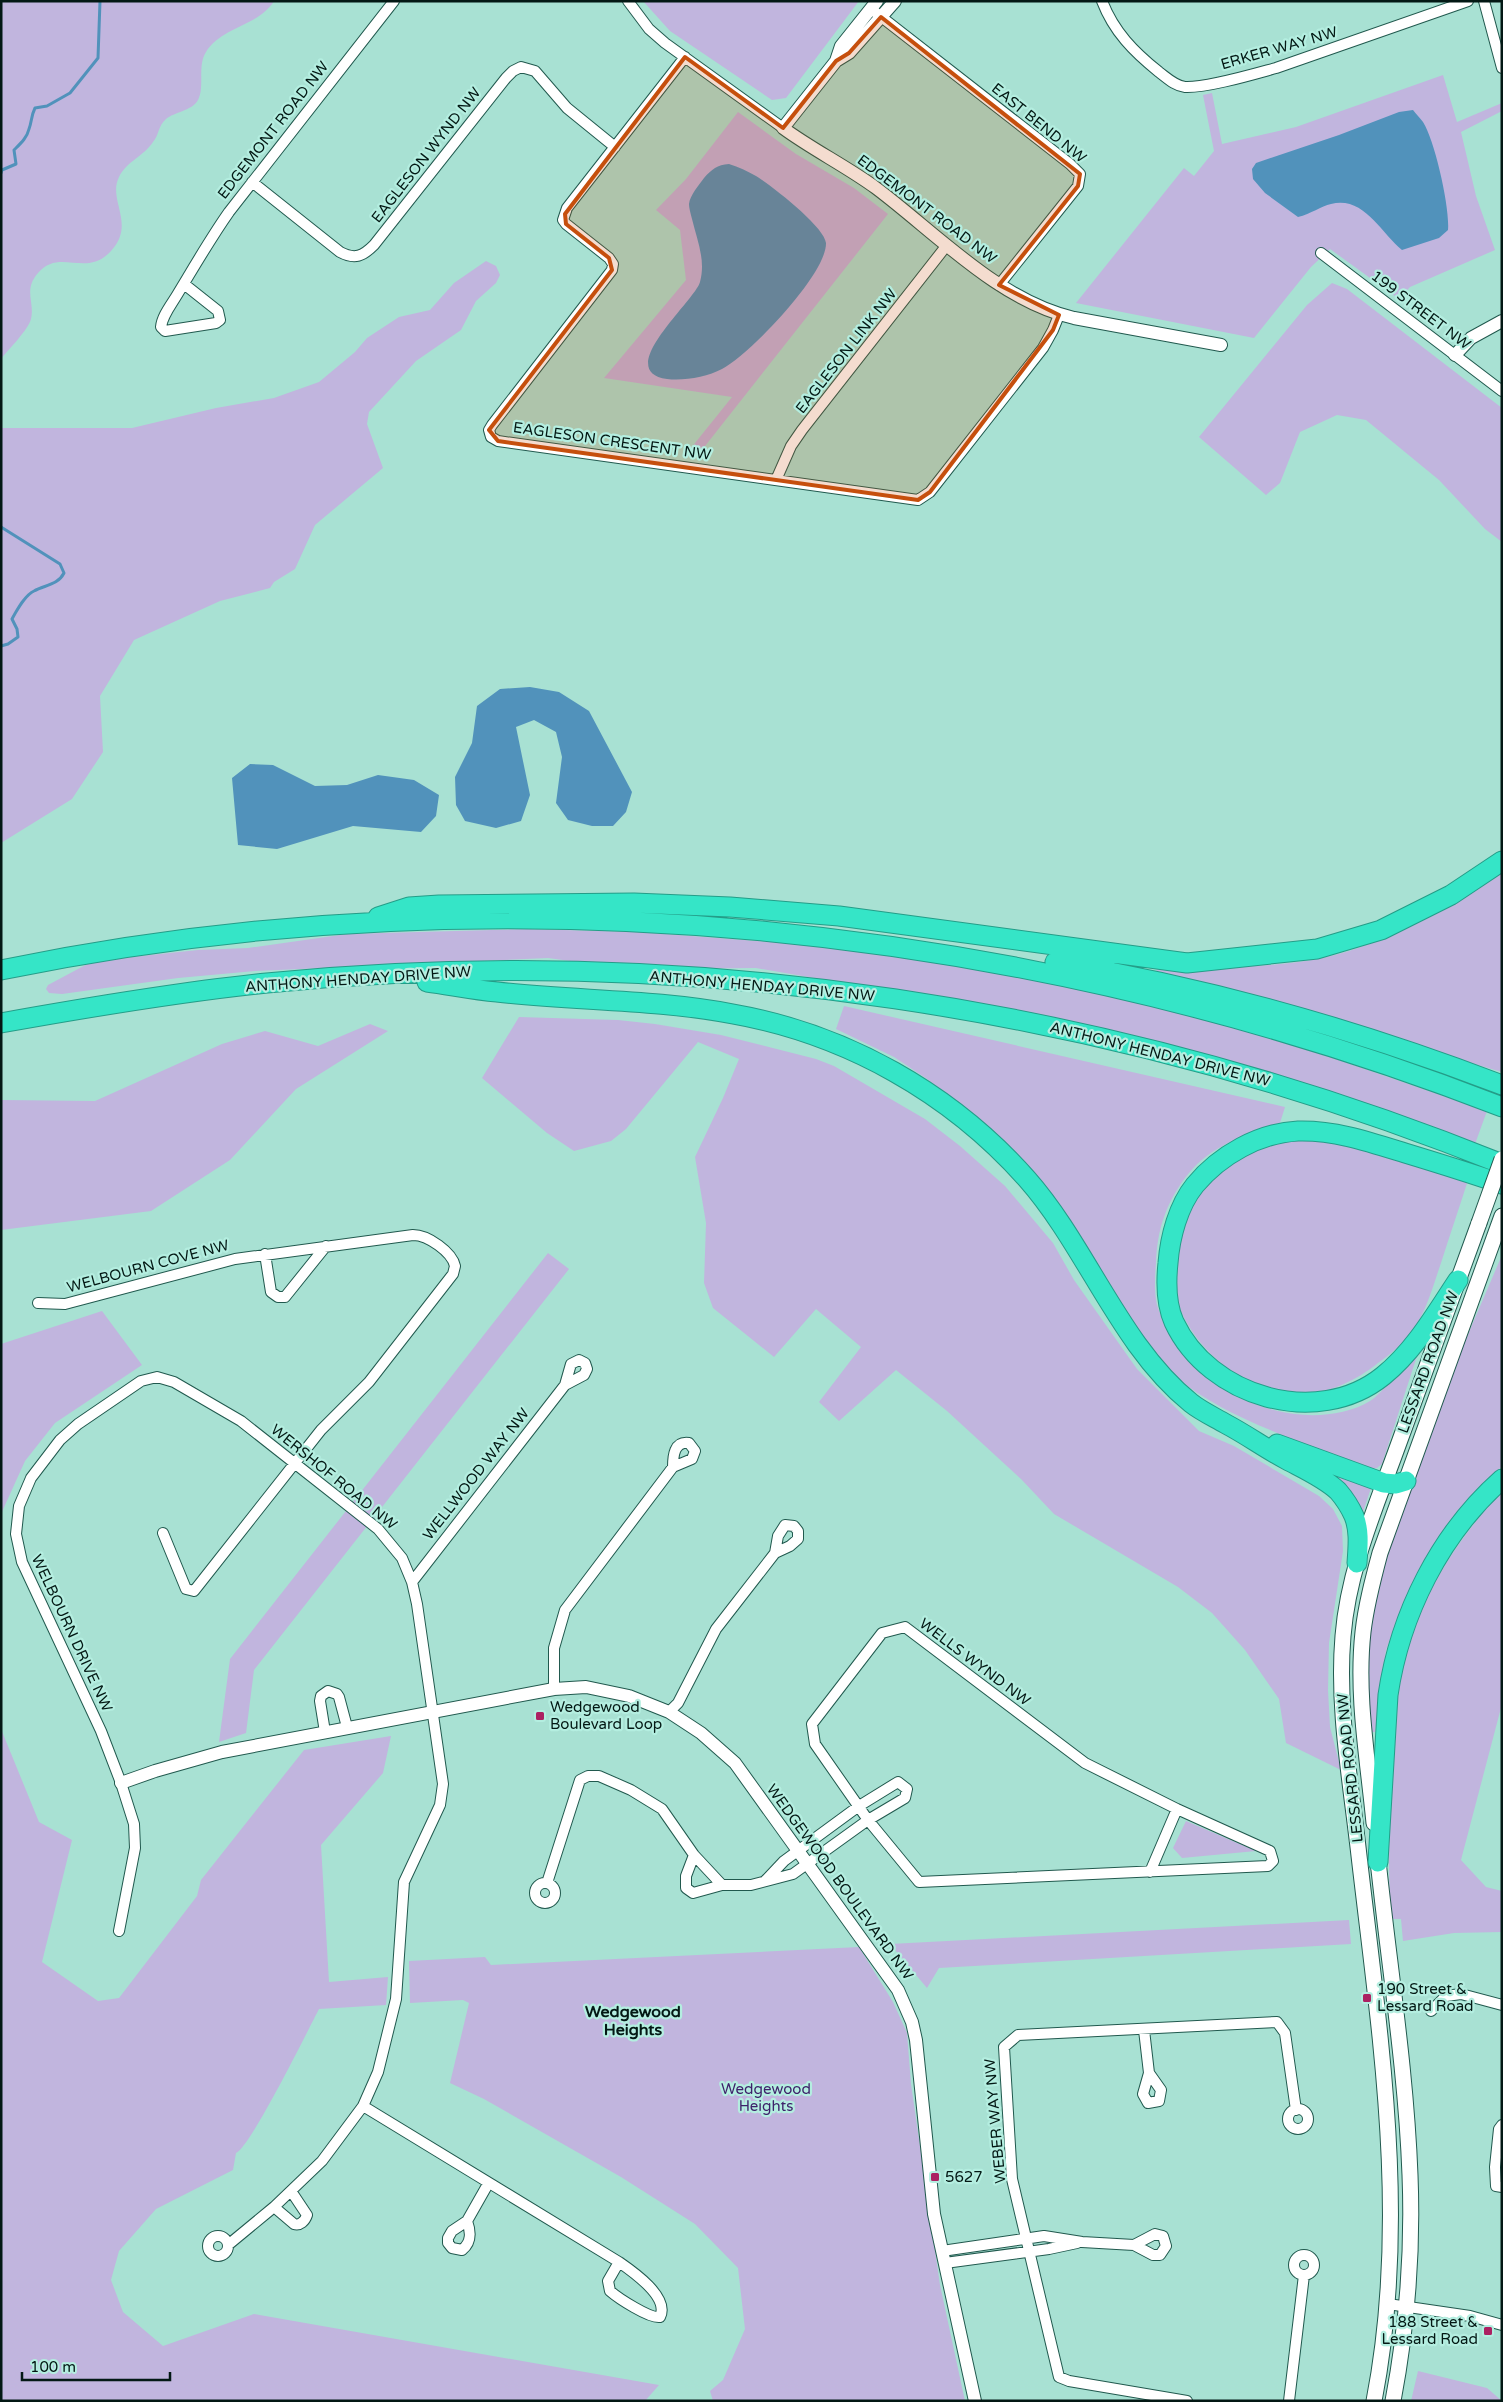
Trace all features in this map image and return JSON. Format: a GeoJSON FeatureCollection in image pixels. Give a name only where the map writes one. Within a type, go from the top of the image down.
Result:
{"type":"FeatureCollection","features":[{"type":"Feature","properties":{"kind":"highway"},"geometry":{"type":"LineString","coordinates":[[355,925],[409,907],[439,905],[615,903],[720,906],[839,916],[1187,963],[1273,956],[1316,949],[1381,930],[1451,895],[1502,861]]}},
{"type":"Feature","properties":{"kind":"highway"},"geometry":{"type":"LineString","coordinates":[[1,970],[46,961],[178,941],[355,925],[491,920],[672,924],[759,931],[929,952],[1034,970],[1199,1008],[1369,1058],[1502,1107]]}},
{"type":"Feature","properties":{"kind":"highway"},"geometry":{"type":"LineString","coordinates":[[929,952],[1012,956],[1114,972],[1244,1003],[1353,1034],[1502,1085]]}},
{"type":"Feature","properties":{"kind":"highway","name":"ANTHONY HENDAY DRIVE NW"},"geometry":{"type":"LineString","coordinates":[[1,1023],[145,998],[269,983],[381,975],[506,972],[706,978],[893,998],[1000,1016],[1138,1046],[1214,1065],[1354,1108],[1502,1164]]}},
{"type":"Feature","properties":{"kind":"highway"},"geometry":{"type":"LineString","coordinates":[[381,975],[497,992],[651,1002],[734,1014],[791,1028],[850,1050],[895,1071],[931,1092],[1000,1149],[1056,1215],[1149,1360],[1191,1403],[1338,1491],[1349,1507],[1357,1525],[1357,1563]]}},
{"type":"Feature","properties":{"kind":"highway"},"geometry":{"type":"LineString","coordinates":[[1458,1280],[1416,1342],[1382,1377],[1358,1392],[1340,1398],[1302,1402],[1278,1401],[1256,1394],[1216,1372],[1199,1356],[1174,1322],[1166,1282],[1173,1230],[1195,1185],[1228,1155],[1248,1144],[1267,1137],[1296,1132],[1325,1132],[1357,1138],[1502,1184]]}},
{"type":"Feature","properties":{"kind":"highway"},"geometry":{"type":"LineString","coordinates":[[1227,1424],[1384,1483],[1396,1484],[1406,1480]]}},
{"type":"Feature","properties":{"kind":"highway"},"geometry":{"type":"LineString","coordinates":[[1378,1862],[1388,1695],[1391,1677],[1405,1629],[1415,1601],[1440,1554],[1475,1507],[1502,1480]]}},
{"type":"Feature","properties":{"kind":"main road","name":"LESSARD ROAD NW"},"geometry":{"type":"LineString","coordinates":[[1374,2401],[1388,2304],[1392,2205],[1388,2126],[1341,1685],[1346,1605],[1357,1563],[1384,1483],[1502,1159]]}},
{"type":"Feature","properties":{"kind":"main road","name":"LESSARD ROAD NW"},"geometry":{"type":"LineString","coordinates":[[1393,2401],[1406,2307],[1410,2225],[1410,2166],[1362,1702],[1363,1632],[1367,1601],[1380,1553],[1499,1223]]}},
{"type":"Feature","properties":{"kind":"street","name":"EDGEMONT ROAD NW"},"geometry":{"type":"LineString","coordinates":[[184,284],[218,311],[220,320],[216,323],[165,331],[161,327],[162,321],[211,238],[252,182],[394,1]]}},
{"type":"Feature","properties":{"kind":"street","name":"EDGEMONT ROAD NW"},"geometry":{"type":"LineString","coordinates":[[628,1],[649,29],[685,57],[783,128],[875,187],[999,285],[1023,300],[1059,315],[1221,345]]}},
{"type":"Feature","properties":{"kind":"street"},"geometry":{"type":"LineString","coordinates":[[836,61],[849,53],[895,1]]}},
{"type":"Feature","properties":{"kind":"street","name":"ERKER WAY NW"},"geometry":{"type":"LineString","coordinates":[[1102,1],[1107,16],[1126,43],[1172,82],[1186,87],[1276,68],[1468,1]]}},
{"type":"Feature","properties":{"kind":"street"},"geometry":{"type":"LineString","coordinates":[[1484,1],[1502,68]]}},
{"type":"Feature","properties":{"kind":"street"},"geometry":{"type":"LineString","coordinates":[[783,128],[836,61],[841,46],[874,5]]}},
{"type":"Feature","properties":{"kind":"street","name":"EAST BEND NW"},"geometry":{"type":"LineString","coordinates":[[874,5],[881,17],[1070,164],[1080,174],[1078,186],[999,285]]}},
{"type":"Feature","properties":{"kind":"street","name":"EAGLESON CRESCENT NW"},"geometry":{"type":"LineString","coordinates":[[685,57],[567,208],[564,220],[566,224],[609,258],[613,264],[612,270],[492,425],[490,430],[491,437],[498,441],[900,499],[918,500],[924,497],[1043,348],[1054,330],[1059,315]]}},
{"type":"Feature","properties":{"kind":"street","name":"EAGLESON WYND NW"},"geometry":{"type":"LineString","coordinates":[[252,182],[340,252],[349,257],[358,257],[374,245],[506,78],[513,70],[521,67],[535,71],[567,108],[615,147]]}},
{"type":"Feature","properties":{"kind":"street","name":"EAGLESON LINK NW"},"geometry":{"type":"LineString","coordinates":[[776,480],[791,446],[802,430],[948,245]]}},
{"type":"Feature","properties":{"kind":"street","name":"199 STREET NW"},"geometry":{"type":"LineString","coordinates":[[1322,253],[1502,391]]}},
{"type":"Feature","properties":{"kind":"street"},"geometry":{"type":"LineString","coordinates":[[1455,355],[1471,338],[1502,321]]}},
{"type":"Feature","properties":{"kind":"street","name":"WELBOURN COVE NW"},"geometry":{"type":"LineString","coordinates":[[38,1303],[65,1304],[235,1259],[422,1235],[449,1255],[455,1266],[452,1274],[369,1382],[327,1423],[295,1463]]}},
{"type":"Feature","properties":{"kind":"street"},"geometry":{"type":"LineString","coordinates":[[265,1254],[272,1292],[278,1297],[286,1297],[326,1246]]}},
{"type":"Feature","properties":{"kind":"street","name":"WERSHOF ROAD NW"},"geometry":{"type":"LineString","coordinates":[[158,1377],[174,1382],[227,1412],[295,1463],[385,1535],[402,1558],[412,1582],[443,1784],[440,1805],[404,1882],[396,1999],[378,2072],[363,2106],[322,2161],[274,2207],[228,2245]]}},
{"type":"Feature","properties":{"kind":"street","name":"WELBOURN DRIVE NW"},"geometry":{"type":"LineString","coordinates":[[119,1931],[135,1841],[134,1824],[101,1731],[22,1562],[17,1546],[16,1526],[19,1506],[26,1488],[60,1440],[82,1421],[141,1382],[158,1377]]}},
{"type":"Feature","properties":{"kind":"street","name":"WELLWOOD WAY NW"},"geometry":{"type":"LineString","coordinates":[[412,1582],[565,1385]]}},
{"type":"Feature","properties":{"kind":"street"},"geometry":{"type":"LineString","coordinates":[[163,1533],[186,1589],[194,1591],[295,1463]]}},
{"type":"Feature","properties":{"kind":"street"},"geometry":{"type":"LineString","coordinates":[[554,1688],[554,1648],[565,1610],[672,1467]]}},
{"type":"Feature","properties":{"kind":"street"},"geometry":{"type":"LineString","coordinates":[[669,1712],[678,1702],[716,1629],[775,1553]]}},
{"type":"Feature","properties":{"kind":"street","name":"WELLS WYND NW"},"geometry":{"type":"LineString","coordinates":[[905,1627],[1085,1763],[1177,1810],[1270,1851],[1273,1861],[1268,1866],[919,1882],[868,1820],[859,1806],[814,1744],[812,1724],[882,1633],[905,1627]]}},
{"type":"Feature","properties":{"kind":"street","name":"WEDGEWOOD BOULEVARD NW"},"geometry":{"type":"LineString","coordinates":[[121,1783],[215,1754],[554,1688],[586,1687],[629,1696],[669,1712],[701,1733],[735,1763],[872,1951],[907,2006],[919,2061],[929,2181],[975,2401]]}},
{"type":"Feature","properties":{"kind":"street"},"geometry":{"type":"LineString","coordinates":[[324,1732],[320,1701],[321,1696],[328,1691],[339,1697],[347,1727]]}},
{"type":"Feature","properties":{"kind":"street"},"geometry":{"type":"LineString","coordinates":[[547,1883],[580,1780],[588,1776],[599,1776],[631,1790],[662,1809],[694,1855],[722,1885]]}},
{"type":"Feature","properties":{"kind":"street"},"geometry":{"type":"LineString","coordinates":[[694,1855],[686,1876],[686,1888],[693,1893],[722,1885],[750,1885],[792,1874],[868,1820],[905,1798],[907,1789],[898,1782],[859,1806],[784,1861],[765,1881]]}},
{"type":"Feature","properties":{"kind":"street"},"geometry":{"type":"LineString","coordinates":[[1150,1872],[1177,1810]]}},
{"type":"Feature","properties":{"kind":"street"},"geometry":{"type":"LineString","coordinates":[[1431,2011],[1446,1996],[1461,1994],[1502,2005]]}},
{"type":"Feature","properties":{"kind":"street","name":"WEBER WAY NW"},"geometry":{"type":"LineString","coordinates":[[1028,2246],[1012,2179],[1004,2047],[1018,2035],[1277,2022],[1285,2033],[1296,2110]]}},
{"type":"Feature","properties":{"kind":"street"},"geometry":{"type":"LineString","coordinates":[[1144,2030],[1149,2073]]}},
{"type":"Feature","properties":{"kind":"street"},"geometry":{"type":"LineString","coordinates":[[363,2106],[618,2262],[649,2286],[662,2309],[660,2316],[655,2318],[646,2314],[610,2291],[608,2281],[618,2262]]}},
{"type":"Feature","properties":{"kind":"street"},"geometry":{"type":"LineString","coordinates":[[1499,2186],[1495,2167],[1499,2129],[1502,2125]]}},
{"type":"Feature","properties":{"kind":"street"},"geometry":{"type":"LineString","coordinates":[[467,2221],[488,2184]]}},
{"type":"Feature","properties":{"kind":"street"},"geometry":{"type":"LineString","coordinates":[[274,2207],[294,2224],[304,2221],[307,2215],[306,2210],[291,2191]]}},
{"type":"Feature","properties":{"kind":"street"},"geometry":{"type":"LineString","coordinates":[[944,2257],[1028,2246],[1044,2236],[1082,2242],[1134,2245]]}},
{"type":"Feature","properties":{"kind":"street"},"geometry":{"type":"LineString","coordinates":[[1028,2246],[1059,2377],[1070,2381],[1187,2401]]}},
{"type":"Feature","properties":{"kind":"street"},"geometry":{"type":"LineString","coordinates":[[1289,2401],[1304,2275]]}},
{"type":"Feature","properties":{"kind":"street"},"geometry":{"type":"LineString","coordinates":[[1388,2304],[1470,2316],[1502,2325]]}},
{"type":"Feature","properties":{"kind":"street"},"geometry":{"type":"LineString","coordinates":[[971,2383],[983,2401]]}},
{"type":"Feature","properties":{"kind":"highlighted area"},"geometry":{"type":"Polygon","coordinates":[[[881,17],[1080,174],[1078,186],[999,285],[1059,315],[1053,330],[930,492],[918,500],[498,441],[489,430],[612,270],[609,258],[566,224],[565,214],[685,57],[783,128],[836,61],[849,53],[881,17]]]}},
{"type":"Feature","properties":{"kind":"green space"},"geometry":{"type":"Polygon","coordinates":[[[1,1],[274,1],[259,16],[221,37],[206,52],[202,64],[201,89],[198,100],[192,107],[166,119],[149,147],[122,171],[119,177],[116,185],[116,194],[122,228],[115,246],[105,256],[95,262],[56,262],[38,273],[31,285],[30,291],[31,319],[22,334],[1,359],[1,1]]]}},
{"type":"Feature","properties":{"kind":"green space"},"geometry":{"type":"Polygon","coordinates":[[[643,1],[859,1],[786,98],[772,100],[670,31],[643,1]]]}},
{"type":"Feature","properties":{"kind":"green space"},"geometry":{"type":"Polygon","coordinates":[[[1443,75],[1457,122],[1502,103],[1502,111],[1461,132],[1476,196],[1495,250],[1410,287],[1399,299],[1330,249],[1311,267],[1254,338],[1076,303],[1184,168],[1194,176],[1214,151],[1203,95],[1212,93],[1222,144],[1296,127],[1443,75]]]}},
{"type":"Feature","properties":{"kind":"green space"},"geometry":{"type":"Polygon","coordinates":[[[738,112],[796,154],[854,188],[888,214],[698,455],[687,453],[732,397],[604,378],[686,280],[680,230],[656,210],[686,179],[738,112]]]}},
{"type":"Feature","properties":{"kind":"green space"},"geometry":{"type":"Polygon","coordinates":[[[486,261],[496,266],[500,275],[496,283],[476,301],[461,330],[416,361],[369,412],[367,424],[383,468],[315,525],[295,569],[274,582],[270,588],[220,601],[134,640],[100,696],[103,752],[72,799],[1,843],[1,428],[132,428],[216,408],[274,398],[319,382],[355,352],[367,338],[399,317],[430,310],[454,283],[486,261]]]}},
{"type":"Feature","properties":{"kind":"green space"},"geometry":{"type":"Polygon","coordinates":[[[1332,283],[1347,289],[1502,408],[1502,542],[1485,529],[1439,480],[1366,420],[1337,415],[1300,432],[1280,483],[1266,495],[1199,437],[1307,305],[1332,283]]]}},
{"type":"Feature","properties":{"kind":"green space"},"geometry":{"type":"Polygon","coordinates":[[[1502,872],[1502,1072],[1160,973],[1156,970],[1159,968],[1279,964],[1326,957],[1349,951],[1388,936],[1502,872]]]}},
{"type":"Feature","properties":{"kind":"green space"},"geometry":{"type":"Polygon","coordinates":[[[526,929],[639,932],[865,949],[1082,987],[1278,1039],[1487,1111],[1475,1144],[1440,1129],[1343,1095],[1220,1058],[1137,1036],[1081,1024],[756,968],[630,969],[548,958],[255,971],[178,978],[62,994],[49,993],[46,989],[48,985],[93,961],[198,950],[248,948],[347,934],[526,929]]]}},
{"type":"Feature","properties":{"kind":"green space"},"geometry":{"type":"Polygon","coordinates":[[[844,1006],[1285,1107],[1280,1123],[1243,1136],[1219,1148],[1198,1163],[1181,1183],[1169,1204],[1158,1238],[1155,1278],[1157,1305],[1175,1342],[1185,1357],[1198,1370],[1212,1382],[1227,1391],[1260,1406],[1278,1411],[1301,1415],[1325,1415],[1360,1406],[1375,1397],[1413,1354],[1417,1356],[1382,1464],[1377,1468],[1371,1469],[1269,1430],[1219,1406],[1196,1392],[1172,1373],[1145,1343],[978,1120],[927,1079],[894,1057],[836,1029],[844,1006]]]}},
{"type":"Feature","properties":{"kind":"green space"},"geometry":{"type":"Polygon","coordinates":[[[519,1017],[618,1020],[655,1024],[721,1035],[816,1059],[834,1066],[925,1119],[960,1146],[1005,1186],[1053,1243],[1074,1280],[1137,1369],[1199,1431],[1234,1446],[1319,1496],[1333,1509],[1342,1526],[1343,1551],[1329,1643],[1328,1690],[1330,1727],[1341,1770],[1286,1743],[1279,1699],[1245,1650],[1212,1613],[1178,1587],[1054,1514],[1021,1479],[947,1411],[896,1370],[839,1421],[819,1402],[861,1347],[816,1309],[774,1357],[713,1308],[704,1283],[706,1223],[695,1157],[739,1059],[698,1042],[626,1129],[611,1141],[574,1151],[547,1133],[482,1078],[519,1017]]]}},
{"type":"Feature","properties":{"kind":"green space"},"geometry":{"type":"Polygon","coordinates":[[[370,1024],[388,1031],[296,1089],[230,1160],[151,1211],[1,1230],[1,1100],[95,1101],[222,1044],[265,1031],[318,1046],[370,1024]]]}},
{"type":"Feature","properties":{"kind":"green space"},"geometry":{"type":"Polygon","coordinates":[[[1277,1138],[1343,1141],[1469,1177],[1429,1297],[1414,1329],[1393,1352],[1361,1375],[1343,1385],[1313,1393],[1282,1392],[1261,1386],[1241,1377],[1223,1365],[1193,1333],[1182,1314],[1173,1284],[1176,1246],[1191,1202],[1209,1180],[1235,1157],[1277,1138]]]}},
{"type":"Feature","properties":{"kind":"green space"},"geometry":{"type":"Polygon","coordinates":[[[548,1253],[569,1269],[254,1670],[246,1733],[219,1742],[230,1659],[548,1253]]]}},
{"type":"Feature","properties":{"kind":"green space"},"geometry":{"type":"Polygon","coordinates":[[[1502,1255],[1502,1466],[1468,1501],[1407,1596],[1386,1650],[1375,1732],[1372,1732],[1368,1691],[1369,1650],[1373,1610],[1382,1569],[1457,1360],[1502,1255]]]}},
{"type":"Feature","properties":{"kind":"green space"},"geometry":{"type":"Polygon","coordinates":[[[102,1311],[142,1365],[55,1423],[25,1461],[1,1514],[1,1344],[102,1311]]]}},
{"type":"Feature","properties":{"kind":"green space"},"geometry":{"type":"Polygon","coordinates":[[[1327,1470],[1371,1488],[1362,1515],[1327,1470]]]}},
{"type":"Feature","properties":{"kind":"green space"},"geometry":{"type":"Polygon","coordinates":[[[1502,1491],[1502,1704],[1461,1860],[1486,1887],[1502,1891],[1502,1932],[1454,1933],[1403,1941],[1401,1919],[1390,1919],[1388,1820],[1392,1721],[1403,1655],[1422,1608],[1451,1555],[1475,1522],[1502,1491]]]}},
{"type":"Feature","properties":{"kind":"green space"},"geometry":{"type":"Polygon","coordinates":[[[1,1729],[39,1822],[72,1840],[42,1962],[98,2001],[119,1998],[197,1896],[201,1880],[304,1750],[391,1736],[383,1773],[321,1845],[329,1982],[388,1977],[386,2005],[319,2009],[254,2131],[236,2153],[233,2170],[156,2209],[119,2251],[111,2280],[123,2312],[163,2346],[254,2314],[659,2385],[645,2401],[1,2401],[1,1729]]]}},
{"type":"Feature","properties":{"kind":"green space"},"geometry":{"type":"Polygon","coordinates":[[[1186,1821],[1256,1851],[1182,1858],[1173,1848],[1186,1821]]]}},
{"type":"Feature","properties":{"kind":"green space"},"geometry":{"type":"Polygon","coordinates":[[[1349,1920],[1351,1944],[939,1968],[927,1988],[890,1944],[1349,1920]]]}},
{"type":"Feature","properties":{"kind":"green space","name":"Wedgewood Heights"},"geometry":{"type":"Polygon","coordinates":[[[859,1947],[893,2002],[907,2033],[911,2084],[940,2285],[965,2401],[713,2401],[710,2391],[723,2380],[745,2329],[738,2268],[695,2224],[621,2177],[484,2099],[450,2083],[469,2003],[463,2000],[410,2003],[409,1961],[485,1957],[491,1965],[859,1947]]]}},
{"type":"Feature","properties":{"kind":"green space"},"geometry":{"type":"Polygon","coordinates":[[[1418,2371],[1487,2388],[1502,2401],[1411,2401],[1418,2371]]]}},
{"type":"Feature","properties":{"kind":"water"},"geometry":{"type":"Polygon","coordinates":[[[1413,110],[1428,131],[1444,191],[1448,230],[1439,238],[1402,250],[1371,217],[1353,205],[1343,203],[1331,204],[1298,217],[1265,193],[1253,179],[1252,169],[1256,163],[1339,135],[1399,112],[1413,110]]]}},
{"type":"Feature","properties":{"kind":"water"},"geometry":{"type":"Polygon","coordinates":[[[729,164],[756,176],[807,217],[817,227],[826,243],[823,257],[801,293],[785,312],[750,348],[734,361],[716,372],[695,378],[667,379],[652,373],[648,363],[652,350],[661,335],[695,292],[702,274],[701,258],[689,204],[691,197],[710,172],[718,166],[729,164]]]}},
{"type":"Feature","properties":{"kind":"water"},"geometry":{"type":"Polygon","coordinates":[[[530,687],[559,692],[589,711],[632,792],[626,812],[613,826],[592,826],[568,820],[556,803],[562,757],[556,732],[534,720],[516,727],[530,795],[521,821],[496,828],[465,821],[456,805],[455,777],[472,743],[477,706],[500,689],[530,687]]]}},
{"type":"Feature","properties":{"kind":"water"},"geometry":{"type":"Polygon","coordinates":[[[250,764],[273,765],[315,786],[347,785],[378,775],[414,780],[439,795],[436,816],[421,832],[353,826],[277,849],[238,845],[232,778],[250,764]]]}},
{"type":"Feature","properties":{"kind":"waterway"},"geometry":{"type":"LineString","coordinates":[[1,173],[2,170],[16,164],[14,150],[27,135],[35,108],[47,106],[70,93],[98,58],[100,1]]}},
{"type":"Feature","properties":{"kind":"waterway"},"geometry":{"type":"LineString","coordinates":[[1,527],[60,564],[64,573],[58,580],[34,591],[24,599],[12,619],[17,629],[18,637],[8,644],[1,646]]}},
{"type":"Feature","properties":{"kind":"place","name":"Wedgewood Boulevard Loop"},"geometry":{"type":"Point","coordinates":[540,1716]}},
{"type":"Feature","properties":{"kind":"place","name":"190 Street & Lessard Road"},"geometry":{"type":"Point","coordinates":[1367,1998]}},
{"type":"Feature","properties":{"kind":"place","name":"5627"},"geometry":{"type":"Point","coordinates":[935,2177]}},
{"type":"Feature","properties":{"kind":"place","name":"188 Street & Lessard Road"},"geometry":{"type":"Point","coordinates":[1488,2331]}},
{"type":"Feature","properties":{"kind":"district","name":"Wedgewood Heights"},"geometry":{"type":"Point","coordinates":[633,2021]}}]}
